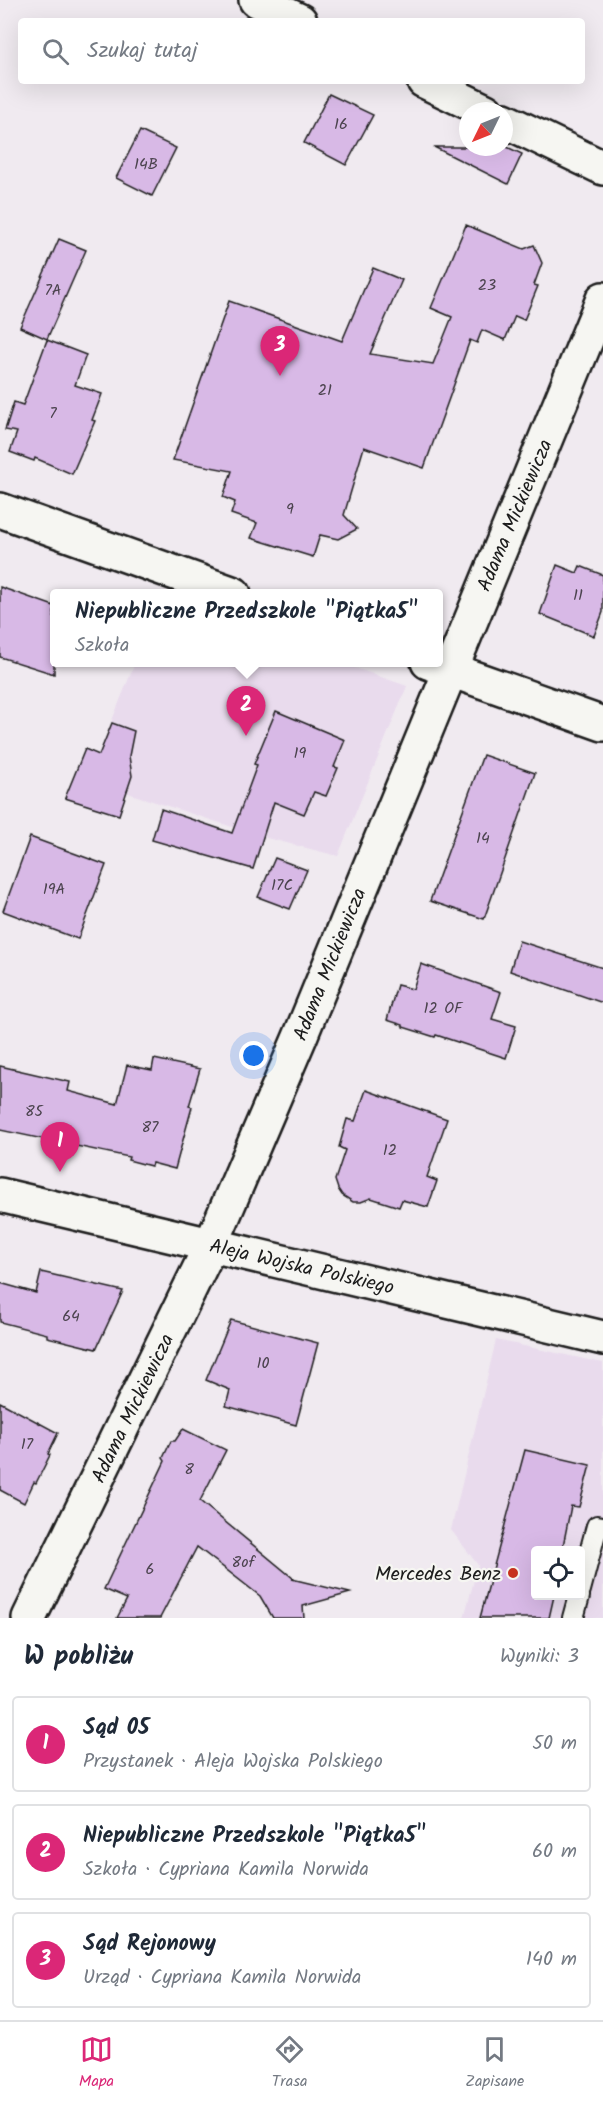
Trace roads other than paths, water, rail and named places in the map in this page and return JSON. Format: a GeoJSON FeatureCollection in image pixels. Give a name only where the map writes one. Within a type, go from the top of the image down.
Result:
{"type":"FeatureCollection","features":[{"type":"Feature","properties":{"kind":"street"},"geometry":{"type":"LineString","coordinates":[[256,0],[294,18]]}},
{"type":"Feature","properties":{"kind":"street"},"geometry":{"type":"LineString","coordinates":[[430,84],[467,102]]}},
{"type":"Feature","properties":{"kind":"street"},"geometry":{"type":"LineString","coordinates":[[513,124],[603,168]]}},
{"type":"Feature","properties":{"kind":"street","name":"Adama Mickiewicza"},"geometry":{"type":"LineString","coordinates":[[443,657],[603,299]]}},
{"type":"Feature","properties":{"kind":"street"},"geometry":{"type":"LineString","coordinates":[[0,510],[220,589]]}},
{"type":"Feature","properties":{"kind":"street","name":"Adama Mickiewicza"},"geometry":{"type":"LineString","coordinates":[[29,1618],[211,1245],[300,1037],[439,667]]}},
{"type":"Feature","properties":{"kind":"street"},"geometry":{"type":"LineString","coordinates":[[442,667],[603,724]]}},
{"type":"Feature","properties":{"kind":"street","name":"Aleja Wojska Polskiego"},"geometry":{"type":"LineString","coordinates":[[0,1195],[603,1338]]}},
{"type":"Feature","properties":{"kind":"lane"},"geometry":{"type":"LineString","coordinates":[[585,1571],[597,1526],[603,1527]]}},
{"type":"Feature","properties":{"kind":"lane"},"geometry":{"type":"LineString","coordinates":[[573,1618],[578,1600]]}},
{"type":"Feature","properties":{"kind":"place","name":"Sąd Rejonowy"},"geometry":{"type":"Point","coordinates":[280,376]}},
{"type":"Feature","properties":{"kind":"place","name":"Niepubliczne Przedszkole \"Piątka5\""},"geometry":{"type":"Point","coordinates":[246,736]}},
{"type":"Feature","properties":{"kind":"place","name":"Sąd 05"},"geometry":{"type":"Point","coordinates":[60,1172]}},
{"type":"Feature","properties":{"kind":"place","name":"Mercedes Benz"},"geometry":{"type":"Point","coordinates":[513,1573]}}]}
